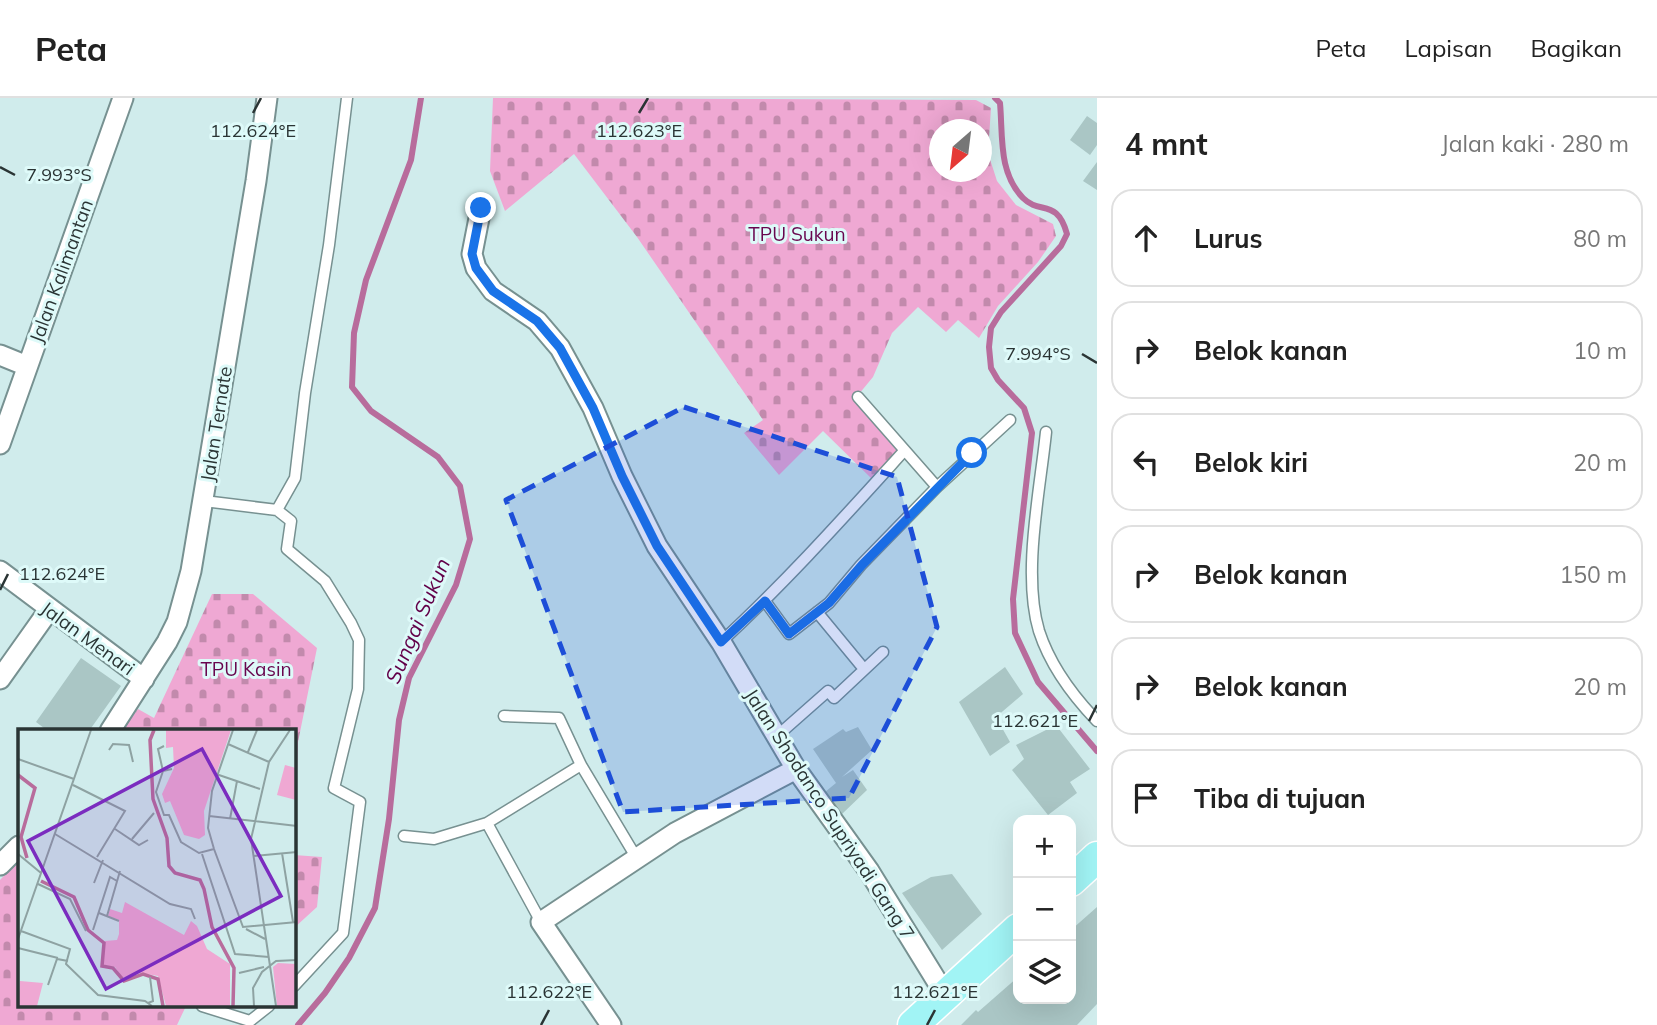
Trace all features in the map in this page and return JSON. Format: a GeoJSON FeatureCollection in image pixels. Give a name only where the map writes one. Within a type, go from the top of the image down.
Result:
{"type":"FeatureCollection","features":[{"type":"Feature","properties":{"kind":"main road"},"geometry":{"type":"LineString","coordinates":[[1074,878],[1097,857]]}},
{"type":"Feature","properties":{"kind":"main road"},"geometry":{"type":"LineString","coordinates":[[913,1025],[1013,934]]}},
{"type":"Feature","properties":{"kind":"street","name":"Jalan Kalimantan"},"geometry":{"type":"LineString","coordinates":[[0,444],[123,98]]}},
{"type":"Feature","properties":{"kind":"street","name":"Jalan Ternate"},"geometry":{"type":"LineString","coordinates":[[111,729],[177,622],[191,570],[256,181],[267,98]]}},
{"type":"Feature","properties":{"kind":"street","name":"Jalan Shodanco Supriyadi Gang 7"},"geometry":{"type":"LineString","coordinates":[[481,208],[472,254],[476,268],[493,291],[537,321],[560,348],[593,408],[622,476],[657,546],[721,642],[796,769],[869,871],[946,996]]}},
{"type":"Feature","properties":{"kind":"street"},"geometry":{"type":"LineString","coordinates":[[0,355],[27,366]]}},
{"type":"Feature","properties":{"kind":"street","name":"Jalan Menari"},"geometry":{"type":"LineString","coordinates":[[0,571],[144,679]]}},
{"type":"Feature","properties":{"kind":"street"},"geometry":{"type":"LineString","coordinates":[[0,679],[49,610]]}},
{"type":"Feature","properties":{"kind":"street"},"geometry":{"type":"LineString","coordinates":[[611,1025],[541,922],[675,833],[796,769]]}},
{"type":"Feature","properties":{"kind":"street"},"geometry":{"type":"LineString","coordinates":[[0,864],[18,847]]}},
{"type":"Feature","properties":{"kind":"lane"},"geometry":{"type":"LineString","coordinates":[[277,510],[295,478],[347,98]]}},
{"type":"Feature","properties":{"kind":"lane"},"geometry":{"type":"LineString","coordinates":[[858,397],[937,488]]}},
{"type":"Feature","properties":{"kind":"lane"},"geometry":{"type":"LineString","coordinates":[[765,601],[789,634],[829,603],[937,488],[1010,420]]}},
{"type":"Feature","properties":{"kind":"lane"},"geometry":{"type":"LineString","coordinates":[[1046,432],[1032,586],[1039,631],[1053,663],[1077,701],[1097,721]]}},
{"type":"Feature","properties":{"kind":"lane"},"geometry":{"type":"LineString","coordinates":[[721,642],[765,601],[904,451]]}},
{"type":"Feature","properties":{"kind":"lane"},"geometry":{"type":"LineString","coordinates":[[204,501],[277,510],[290,521],[287,549],[325,581],[359,640],[358,689],[334,788],[360,802],[343,933],[296,984]]}},
{"type":"Feature","properties":{"kind":"lane"},"geometry":{"type":"LineString","coordinates":[[817,612],[864,669]]}},
{"type":"Feature","properties":{"kind":"lane"},"geometry":{"type":"LineString","coordinates":[[776,736],[828,691],[834,698],[883,652]]}},
{"type":"Feature","properties":{"kind":"lane"},"geometry":{"type":"LineString","coordinates":[[504,716],[559,718],[581,765],[636,857]]}},
{"type":"Feature","properties":{"kind":"lane"},"geometry":{"type":"LineString","coordinates":[[404,836],[434,839],[486,823],[581,765]]}},
{"type":"Feature","properties":{"kind":"lane"},"geometry":{"type":"LineString","coordinates":[[486,823],[541,922]]}},
{"type":"Feature","properties":{"kind":"lane"},"geometry":{"type":"LineString","coordinates":[[205,1007],[249,1023],[268,1007]]}},
{"type":"Feature","properties":{"kind":"highlighted area"},"geometry":{"type":"Polygon","coordinates":[[[684,407],[897,477],[937,627],[849,798],[623,812],[506,500],[684,407]]]}},
{"type":"Feature","properties":{"kind":"green space","name":"TPU Sukun"},"geometry":{"type":"Polygon","coordinates":[[[493,98],[976,100],[991,108],[990,119],[929,119],[929,182],[992,182],[992,165],[997,181],[1016,205],[1053,224],[1056,236],[1038,262],[998,306],[979,338],[958,320],[946,332],[918,307],[892,333],[873,377],[854,400],[899,453],[873,480],[823,431],[779,475],[744,433],[763,420],[637,237],[574,154],[505,211],[490,171],[493,98]]]}},
{"type":"Feature","properties":{"kind":"green space","name":"TPU Kasin"},"geometry":{"type":"Polygon","coordinates":[[[212,594],[253,594],[317,648],[298,742],[296,796],[296,729],[123,729],[138,709],[154,718],[212,594]]]}},
{"type":"Feature","properties":{"kind":"green space"},"geometry":{"type":"Polygon","coordinates":[[[296,855],[322,857],[317,907],[296,926],[296,855]]]}},
{"type":"Feature","properties":{"kind":"green space"},"geometry":{"type":"Polygon","coordinates":[[[18,861],[18,1007],[186,1007],[177,1025],[0,1025],[0,880],[18,861]]]}},
{"type":"Feature","properties":{"kind":"building"},"geometry":{"type":"Polygon","coordinates":[[[1087,116],[1097,123],[1097,145],[1090,155],[1070,140],[1087,116]]]}},
{"type":"Feature","properties":{"kind":"building"},"geometry":{"type":"Polygon","coordinates":[[[1097,162],[1097,190],[1083,181],[1097,162]]]}},
{"type":"Feature","properties":{"kind":"building"},"geometry":{"type":"Polygon","coordinates":[[[81,658],[121,686],[90,729],[45,729],[36,722],[81,658]]]}},
{"type":"Feature","properties":{"kind":"building"},"geometry":{"type":"Polygon","coordinates":[[[1005,667],[1023,694],[996,717],[1010,742],[990,756],[959,702],[1005,667]]]}},
{"type":"Feature","properties":{"kind":"building"},"geometry":{"type":"Polygon","coordinates":[[[1056,725],[1090,769],[1070,782],[1077,793],[1048,815],[1012,770],[1024,759],[1016,745],[1056,725]]]}},
{"type":"Feature","properties":{"kind":"building"},"geometry":{"type":"Polygon","coordinates":[[[858,727],[872,750],[842,777],[853,770],[867,790],[842,814],[825,792],[836,783],[813,749],[843,729],[846,732],[858,727]]]}},
{"type":"Feature","properties":{"kind":"building"},"geometry":{"type":"Polygon","coordinates":[[[952,874],[982,914],[942,950],[902,893],[931,877],[952,874]]]}},
{"type":"Feature","properties":{"kind":"building"},"geometry":{"type":"Polygon","coordinates":[[[1097,907],[1097,1004],[1077,1025],[961,1025],[1013,981],[1013,1004],[1076,1004],[1076,926],[1097,907]]]}},
{"type":"Feature","properties":{"kind":"waterway","name":"Sungai Sukun"},"geometry":{"type":"LineString","coordinates":[[298,1025],[325,993],[349,958],[375,908],[389,819],[399,720],[409,678],[456,585],[470,539],[460,486],[438,457],[371,411],[352,387],[354,333],[366,280],[411,160],[421,98]]}},
{"type":"Feature","properties":{"kind":"waterway"},"geometry":{"type":"LineString","coordinates":[[995,98],[1000,103],[1003,153],[1009,177],[1029,203],[1053,211],[1063,223],[1067,234],[1061,246],[1001,312],[991,328],[991,368],[998,380],[1024,408],[1032,433],[1013,599],[1015,633],[1038,682],[1097,751]]}},
{"type":"Feature","properties":{"kind":"route"},"geometry":{"type":"LineString","coordinates":[[481,208],[472,254],[476,268],[493,291],[537,321],[560,348],[593,408],[622,476],[657,546],[721,642],[765,601],[789,634],[829,603],[862,565],[972,453]]}}]}
